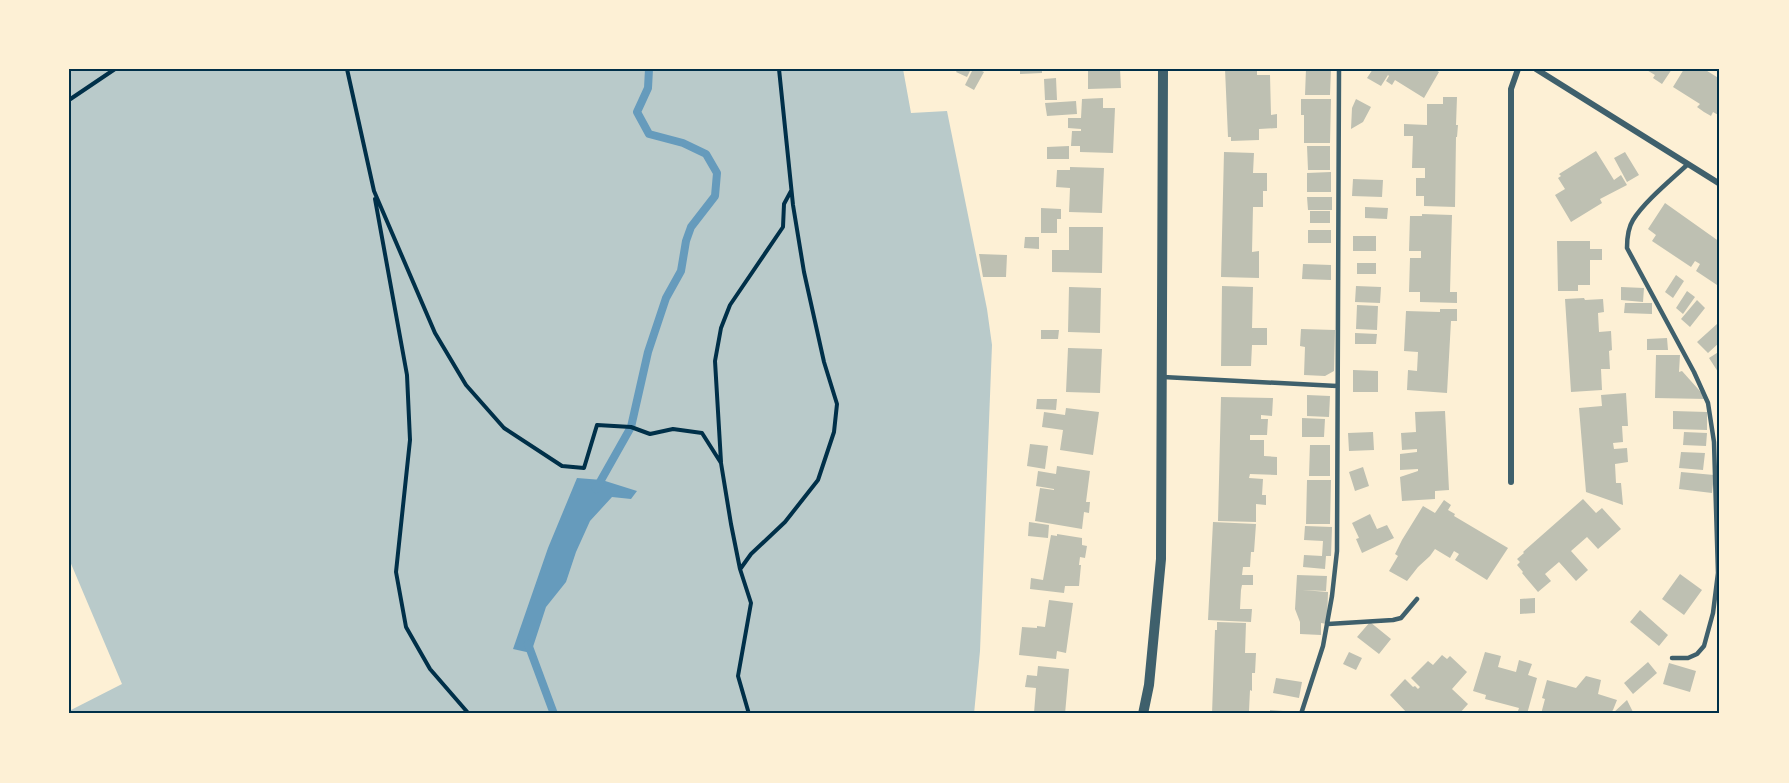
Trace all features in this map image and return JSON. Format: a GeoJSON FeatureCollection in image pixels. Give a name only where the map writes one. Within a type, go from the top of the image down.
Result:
{"type":"FeatureCollection","features":[{"type":"Feature","properties":{"kind":"street"},"geometry":{"type":"LineString","coordinates":[[1143,714],[1149,685],[1161,559],[1163,69]]}},
{"type":"Feature","properties":{"kind":"street"},"geometry":{"type":"LineString","coordinates":[[1510,482],[1511,89],[1518,69]]}},
{"type":"Feature","properties":{"kind":"street"},"geometry":{"type":"LineString","coordinates":[[1536,69],[1720,184]]}},
{"type":"Feature","properties":{"kind":"lane"},"geometry":{"type":"LineString","coordinates":[[1301,714],[1328,624],[1337,551],[1339,69]]}},
{"type":"Feature","properties":{"kind":"lane"},"geometry":{"type":"LineString","coordinates":[[1672,658],[1688,658],[1697,654],[1704,646],[1713,613],[1718,573],[1714,442],[1708,403],[1694,372],[1627,248],[1627,236],[1632,221],[1637,215],[1688,164]]}},
{"type":"Feature","properties":{"kind":"lane"},"geometry":{"type":"LineString","coordinates":[[1161,377],[1337,386]]}},
{"type":"Feature","properties":{"kind":"lane"},"geometry":{"type":"LineString","coordinates":[[1328,624],[1401,618],[1417,599]]}},
{"type":"Feature","properties":{"kind":"path"},"geometry":{"type":"LineString","coordinates":[[69,100],[115,69]]}},
{"type":"Feature","properties":{"kind":"path"},"geometry":{"type":"LineString","coordinates":[[347,69],[374,191],[407,375],[410,440],[396,572],[406,627],[430,669],[469,714]]}},
{"type":"Feature","properties":{"kind":"path"},"geometry":{"type":"LineString","coordinates":[[740,569],[751,554],[785,522],[818,480],[834,432],[837,404],[824,362],[804,272],[791,190],[779,69]]}},
{"type":"Feature","properties":{"kind":"path"},"geometry":{"type":"LineString","coordinates":[[749,714],[738,676],[750,603],[740,569],[721,463],[715,361],[721,328],[730,305],[783,227],[784,204],[791,190]]}},
{"type":"Feature","properties":{"kind":"path"},"geometry":{"type":"LineString","coordinates":[[374,191],[435,333],[466,385],[504,428],[562,466],[584,468],[597,425],[631,427],[650,434],[673,429],[702,433],[721,463]]}},
{"type":"Feature","properties":{"kind":"shaded area"},"geometry":{"type":"Polygon","coordinates":[[[69,69],[903,69],[911,113],[947,111],[987,309],[992,345],[980,651],[974,714],[69,714],[69,711],[122,684],[69,559],[69,69]]]}},
{"type":"Feature","properties":{"kind":"water"},"geometry":{"type":"Polygon","coordinates":[[[577,478],[602,480],[637,491],[631,499],[612,497],[590,521],[566,582],[546,607],[531,653],[513,649],[548,548],[577,478]]]}},
{"type":"Feature","properties":{"kind":"building"},"geometry":{"type":"Polygon","coordinates":[[[958,69],[971,69],[967,77],[956,72],[958,69]]]}},
{"type":"Feature","properties":{"kind":"building"},"geometry":{"type":"Polygon","coordinates":[[[973,69],[984,72],[974,90],[965,85],[973,69]]]}},
{"type":"Feature","properties":{"kind":"building"},"geometry":{"type":"Polygon","coordinates":[[[1020,69],[1042,69],[1042,73],[1020,74],[1020,69]]]}},
{"type":"Feature","properties":{"kind":"building"},"geometry":{"type":"Polygon","coordinates":[[[1088,69],[1120,69],[1121,88],[1088,89],[1088,69]]]}},
{"type":"Feature","properties":{"kind":"building"},"geometry":{"type":"Polygon","coordinates":[[[1225,69],[1257,69],[1257,75],[1270,75],[1271,115],[1277,114],[1277,128],[1259,129],[1259,140],[1231,141],[1231,137],[1228,137],[1225,69]]]}},
{"type":"Feature","properties":{"kind":"building"},"geometry":{"type":"Polygon","coordinates":[[[1306,69],[1331,69],[1330,95],[1305,95],[1306,69]]]}},
{"type":"Feature","properties":{"kind":"building"},"geometry":{"type":"Polygon","coordinates":[[[1373,69],[1434,69],[1439,72],[1424,98],[1395,80],[1392,85],[1386,81],[1388,75],[1381,86],[1367,78],[1373,69]]]}},
{"type":"Feature","properties":{"kind":"building"},"geometry":{"type":"Polygon","coordinates":[[[1645,69],[1672,69],[1662,84],[1653,78],[1655,75],[1645,69]]]}},
{"type":"Feature","properties":{"kind":"building"},"geometry":{"type":"Polygon","coordinates":[[[1684,69],[1704,69],[1720,79],[1720,116],[1713,112],[1711,116],[1704,112],[1697,107],[1700,104],[1673,87],[1684,69]]]}},
{"type":"Feature","properties":{"kind":"building"},"geometry":{"type":"Polygon","coordinates":[[[1056,78],[1057,100],[1045,100],[1044,79],[1056,78]]]}},
{"type":"Feature","properties":{"kind":"building"},"geometry":{"type":"Polygon","coordinates":[[[1443,97],[1457,97],[1455,207],[1424,206],[1424,196],[1416,196],[1416,178],[1425,178],[1425,168],[1412,168],[1413,136],[1404,136],[1404,124],[1427,125],[1427,104],[1443,104],[1443,97]]]}},
{"type":"Feature","properties":{"kind":"building"},"geometry":{"type":"Polygon","coordinates":[[[1103,98],[1103,108],[1115,108],[1113,153],[1080,152],[1080,146],[1071,146],[1072,131],[1081,131],[1081,129],[1068,128],[1068,118],[1081,118],[1082,99],[1103,98]]]}},
{"type":"Feature","properties":{"kind":"building"},"geometry":{"type":"Polygon","coordinates":[[[1301,99],[1331,99],[1330,143],[1304,143],[1304,115],[1301,115],[1301,99]]]}},
{"type":"Feature","properties":{"kind":"building"},"geometry":{"type":"Polygon","coordinates":[[[1356,99],[1371,107],[1363,122],[1351,129],[1352,108],[1356,99]]]}},
{"type":"Feature","properties":{"kind":"building"},"geometry":{"type":"Polygon","coordinates":[[[1076,101],[1077,114],[1047,116],[1045,103],[1076,101]]]}},
{"type":"Feature","properties":{"kind":"building"},"geometry":{"type":"Polygon","coordinates":[[[1069,146],[1069,159],[1047,159],[1047,147],[1069,146]]]}},
{"type":"Feature","properties":{"kind":"building"},"geometry":{"type":"Polygon","coordinates":[[[1307,146],[1330,146],[1330,170],[1308,170],[1307,146]]]}},
{"type":"Feature","properties":{"kind":"building"},"geometry":{"type":"Polygon","coordinates":[[[1596,151],[1614,180],[1621,175],[1627,185],[1600,199],[1602,203],[1571,222],[1555,195],[1565,189],[1558,178],[1561,176],[1559,174],[1596,151]]]}},
{"type":"Feature","properties":{"kind":"building"},"geometry":{"type":"Polygon","coordinates":[[[1224,152],[1254,153],[1253,173],[1267,173],[1267,191],[1263,191],[1263,207],[1253,207],[1252,252],[1259,251],[1259,278],[1221,277],[1224,152]]]}},
{"type":"Feature","properties":{"kind":"building"},"geometry":{"type":"Polygon","coordinates":[[[1625,152],[1639,175],[1627,182],[1614,158],[1625,152]]]}},
{"type":"Feature","properties":{"kind":"building"},"geometry":{"type":"Polygon","coordinates":[[[1070,167],[1104,168],[1102,213],[1069,212],[1070,188],[1056,187],[1057,170],[1070,170],[1070,167]]]}},
{"type":"Feature","properties":{"kind":"building"},"geometry":{"type":"Polygon","coordinates":[[[1331,172],[1331,192],[1307,192],[1307,173],[1331,172]]]}},
{"type":"Feature","properties":{"kind":"building"},"geometry":{"type":"Polygon","coordinates":[[[1353,179],[1383,180],[1382,197],[1352,196],[1353,179]]]}},
{"type":"Feature","properties":{"kind":"building"},"geometry":{"type":"Polygon","coordinates":[[[1307,197],[1332,197],[1332,210],[1308,210],[1307,197]]]}},
{"type":"Feature","properties":{"kind":"building"},"geometry":{"type":"Polygon","coordinates":[[[1665,203],[1720,242],[1720,287],[1696,271],[1700,264],[1695,261],[1691,267],[1652,241],[1656,235],[1648,229],[1665,203]]]}},
{"type":"Feature","properties":{"kind":"building"},"geometry":{"type":"Polygon","coordinates":[[[1365,207],[1388,208],[1387,219],[1365,218],[1365,207]]]}},
{"type":"Feature","properties":{"kind":"building"},"geometry":{"type":"Polygon","coordinates":[[[1041,208],[1061,209],[1061,219],[1057,219],[1057,233],[1041,233],[1041,208]]]}},
{"type":"Feature","properties":{"kind":"building"},"geometry":{"type":"Polygon","coordinates":[[[1310,211],[1330,211],[1330,223],[1310,223],[1310,211]]]}},
{"type":"Feature","properties":{"kind":"building"},"geometry":{"type":"Polygon","coordinates":[[[1422,214],[1452,215],[1450,292],[1457,292],[1457,303],[1420,302],[1420,292],[1409,292],[1410,258],[1421,258],[1421,251],[1409,251],[1410,216],[1422,216],[1422,214]]]}},
{"type":"Feature","properties":{"kind":"building"},"geometry":{"type":"Polygon","coordinates":[[[1069,227],[1103,227],[1102,273],[1052,272],[1052,250],[1069,250],[1069,227]]]}},
{"type":"Feature","properties":{"kind":"building"},"geometry":{"type":"Polygon","coordinates":[[[1308,230],[1331,230],[1331,243],[1308,243],[1308,230]]]}},
{"type":"Feature","properties":{"kind":"building"},"geometry":{"type":"Polygon","coordinates":[[[1353,236],[1376,236],[1376,251],[1353,251],[1353,236]]]}},
{"type":"Feature","properties":{"kind":"building"},"geometry":{"type":"Polygon","coordinates":[[[1025,237],[1039,237],[1039,249],[1024,248],[1025,237]]]}},
{"type":"Feature","properties":{"kind":"building"},"geometry":{"type":"Polygon","coordinates":[[[1557,241],[1590,241],[1590,249],[1602,249],[1602,260],[1590,260],[1590,285],[1578,285],[1578,291],[1558,291],[1557,241]]]}},
{"type":"Feature","properties":{"kind":"building"},"geometry":{"type":"Polygon","coordinates":[[[979,254],[1007,255],[1006,277],[983,277],[979,254]]]}},
{"type":"Feature","properties":{"kind":"building"},"geometry":{"type":"Polygon","coordinates":[[[1357,263],[1376,263],[1376,274],[1357,274],[1357,263]]]}},
{"type":"Feature","properties":{"kind":"building"},"geometry":{"type":"Polygon","coordinates":[[[1303,264],[1331,265],[1331,280],[1302,279],[1303,264]]]}},
{"type":"Feature","properties":{"kind":"building"},"geometry":{"type":"Polygon","coordinates":[[[1676,275],[1684,281],[1673,298],[1665,292],[1676,275]]]}},
{"type":"Feature","properties":{"kind":"building"},"geometry":{"type":"Polygon","coordinates":[[[1222,286],[1253,287],[1252,328],[1267,328],[1267,345],[1252,345],[1251,366],[1221,366],[1222,286]]]}},
{"type":"Feature","properties":{"kind":"building"},"geometry":{"type":"Polygon","coordinates":[[[1356,286],[1381,287],[1380,303],[1355,302],[1356,286]]]}},
{"type":"Feature","properties":{"kind":"building"},"geometry":{"type":"Polygon","coordinates":[[[1069,287],[1101,288],[1100,333],[1068,332],[1069,287]]]}},
{"type":"Feature","properties":{"kind":"building"},"geometry":{"type":"Polygon","coordinates":[[[1621,287],[1644,288],[1643,302],[1621,300],[1621,287]]]}},
{"type":"Feature","properties":{"kind":"building"},"geometry":{"type":"Polygon","coordinates":[[[1687,291],[1695,297],[1683,314],[1676,308],[1687,291]]]}},
{"type":"Feature","properties":{"kind":"building"},"geometry":{"type":"Polygon","coordinates":[[[1584,298],[1585,300],[1603,299],[1604,312],[1598,313],[1599,332],[1611,331],[1610,369],[1601,369],[1602,390],[1571,392],[1565,299],[1584,298]]]}},
{"type":"Feature","properties":{"kind":"building"},"geometry":{"type":"Polygon","coordinates":[[[1697,300],[1705,308],[1690,327],[1681,319],[1697,300]]]}},
{"type":"Feature","properties":{"kind":"building"},"geometry":{"type":"Polygon","coordinates":[[[1625,303],[1652,303],[1652,314],[1624,313],[1625,303]]]}},
{"type":"Feature","properties":{"kind":"building"},"geometry":{"type":"Polygon","coordinates":[[[1357,305],[1378,306],[1377,330],[1356,329],[1357,305]]]}},
{"type":"Feature","properties":{"kind":"building"},"geometry":{"type":"Polygon","coordinates":[[[1440,309],[1457,309],[1457,321],[1451,321],[1447,393],[1407,390],[1408,370],[1417,371],[1418,352],[1404,351],[1406,311],[1440,312],[1440,309]]]}},
{"type":"Feature","properties":{"kind":"building"},"geometry":{"type":"Polygon","coordinates":[[[1717,324],[1720,327],[1720,342],[1708,353],[1697,342],[1717,324]]]}},
{"type":"Feature","properties":{"kind":"building"},"geometry":{"type":"Polygon","coordinates":[[[1301,329],[1335,330],[1334,371],[1325,376],[1304,375],[1305,347],[1300,346],[1301,329]]]}},
{"type":"Feature","properties":{"kind":"building"},"geometry":{"type":"Polygon","coordinates":[[[1041,330],[1059,330],[1058,339],[1041,339],[1041,330]]]}},
{"type":"Feature","properties":{"kind":"building"},"geometry":{"type":"Polygon","coordinates":[[[1355,333],[1377,334],[1376,344],[1355,344],[1355,333]]]}},
{"type":"Feature","properties":{"kind":"building"},"geometry":{"type":"Polygon","coordinates":[[[1667,338],[1668,350],[1647,350],[1647,339],[1667,338]]]}},
{"type":"Feature","properties":{"kind":"building"},"geometry":{"type":"Polygon","coordinates":[[[1068,348],[1102,349],[1100,393],[1066,392],[1068,348]]]}},
{"type":"Feature","properties":{"kind":"building"},"geometry":{"type":"Polygon","coordinates":[[[1720,351],[1720,375],[1709,358],[1720,351]]]}},
{"type":"Feature","properties":{"kind":"building"},"geometry":{"type":"Polygon","coordinates":[[[1656,355],[1680,355],[1679,372],[1682,371],[1707,399],[1655,398],[1656,355]]]}},
{"type":"Feature","properties":{"kind":"building"},"geometry":{"type":"Polygon","coordinates":[[[1353,370],[1378,371],[1378,392],[1353,392],[1353,370]]]}},
{"type":"Feature","properties":{"kind":"building"},"geometry":{"type":"Polygon","coordinates":[[[1626,393],[1628,426],[1622,426],[1623,442],[1613,443],[1614,449],[1627,448],[1628,462],[1615,464],[1616,483],[1621,483],[1623,505],[1586,492],[1579,408],[1602,406],[1601,395],[1626,393]]]}},
{"type":"Feature","properties":{"kind":"building"},"geometry":{"type":"Polygon","coordinates":[[[1307,395],[1330,396],[1329,417],[1307,416],[1307,395]]]}},
{"type":"Feature","properties":{"kind":"building"},"geometry":{"type":"Polygon","coordinates":[[[1221,397],[1273,398],[1272,416],[1261,415],[1261,419],[1268,419],[1267,435],[1250,435],[1250,440],[1264,440],[1264,456],[1277,457],[1277,475],[1250,474],[1249,478],[1263,479],[1262,495],[1266,495],[1266,505],[1256,504],[1256,522],[1218,521],[1221,397]]]}},
{"type":"Feature","properties":{"kind":"building"},"geometry":{"type":"Polygon","coordinates":[[[1037,399],[1057,399],[1056,410],[1036,409],[1037,399]]]}},
{"type":"Feature","properties":{"kind":"building"},"geometry":{"type":"Polygon","coordinates":[[[1066,408],[1099,412],[1093,455],[1060,450],[1063,430],[1042,427],[1044,412],[1065,415],[1066,408]]]}},
{"type":"Feature","properties":{"kind":"building"},"geometry":{"type":"Polygon","coordinates":[[[1445,411],[1449,490],[1435,491],[1435,499],[1402,501],[1400,477],[1418,471],[1418,469],[1400,470],[1400,454],[1417,452],[1417,449],[1402,450],[1401,433],[1416,432],[1415,412],[1445,411]]]}},
{"type":"Feature","properties":{"kind":"building"},"geometry":{"type":"Polygon","coordinates":[[[1673,411],[1707,412],[1707,430],[1673,429],[1673,411]]]}},
{"type":"Feature","properties":{"kind":"building"},"geometry":{"type":"Polygon","coordinates":[[[1302,418],[1325,419],[1324,437],[1302,437],[1302,418]]]}},
{"type":"Feature","properties":{"kind":"building"},"geometry":{"type":"Polygon","coordinates":[[[1373,432],[1374,450],[1349,451],[1348,433],[1373,432]]]}},
{"type":"Feature","properties":{"kind":"building"},"geometry":{"type":"Polygon","coordinates":[[[1684,432],[1707,433],[1706,446],[1683,445],[1684,432]]]}},
{"type":"Feature","properties":{"kind":"building"},"geometry":{"type":"Polygon","coordinates":[[[1030,444],[1048,446],[1045,469],[1027,466],[1030,444]]]}},
{"type":"Feature","properties":{"kind":"building"},"geometry":{"type":"Polygon","coordinates":[[[1310,445],[1330,445],[1330,476],[1309,476],[1310,445]]]}},
{"type":"Feature","properties":{"kind":"building"},"geometry":{"type":"Polygon","coordinates":[[[1681,452],[1705,453],[1703,470],[1679,468],[1681,452]]]}},
{"type":"Feature","properties":{"kind":"building"},"geometry":{"type":"Polygon","coordinates":[[[1057,466],[1090,471],[1086,502],[1090,502],[1089,513],[1084,512],[1082,529],[1035,521],[1040,488],[1054,490],[1036,486],[1038,471],[1056,474],[1057,466]]]}},
{"type":"Feature","properties":{"kind":"building"},"geometry":{"type":"Polygon","coordinates":[[[1363,467],[1369,486],[1355,491],[1349,472],[1363,467]]]}},
{"type":"Feature","properties":{"kind":"building"},"geometry":{"type":"Polygon","coordinates":[[[1681,472],[1714,475],[1712,493],[1679,489],[1681,472]]]}},
{"type":"Feature","properties":{"kind":"building"},"geometry":{"type":"Polygon","coordinates":[[[1307,480],[1331,480],[1330,524],[1306,524],[1307,480]]]}},
{"type":"Feature","properties":{"kind":"building"},"geometry":{"type":"Polygon","coordinates":[[[1583,499],[1596,513],[1602,508],[1621,529],[1598,549],[1587,537],[1571,551],[1588,570],[1576,581],[1559,562],[1545,574],[1551,581],[1538,592],[1522,573],[1517,565],[1520,562],[1517,559],[1583,499]]]}},
{"type":"Feature","properties":{"kind":"building"},"geometry":{"type":"Polygon","coordinates":[[[1444,500],[1451,505],[1448,510],[1455,514],[1454,516],[1508,548],[1487,580],[1455,560],[1459,554],[1454,551],[1450,558],[1435,549],[1407,581],[1389,571],[1398,556],[1395,554],[1402,540],[1423,506],[1435,513],[1444,500]]]}},
{"type":"Feature","properties":{"kind":"building"},"geometry":{"type":"Polygon","coordinates":[[[1370,514],[1377,529],[1387,525],[1394,538],[1362,553],[1356,539],[1359,538],[1352,523],[1370,514]]]}},
{"type":"Feature","properties":{"kind":"building"},"geometry":{"type":"Polygon","coordinates":[[[1029,522],[1049,525],[1048,538],[1028,536],[1029,522]]]}},
{"type":"Feature","properties":{"kind":"building"},"geometry":{"type":"Polygon","coordinates":[[[1213,522],[1256,524],[1254,552],[1251,552],[1250,567],[1243,567],[1242,575],[1253,575],[1253,585],[1242,585],[1240,609],[1252,609],[1251,622],[1208,620],[1213,522]]]}},
{"type":"Feature","properties":{"kind":"building"},"geometry":{"type":"Polygon","coordinates":[[[1305,526],[1332,527],[1331,556],[1326,556],[1325,569],[1303,567],[1304,555],[1322,556],[1323,541],[1304,540],[1305,526]]]}},
{"type":"Feature","properties":{"kind":"building"},"geometry":{"type":"Polygon","coordinates":[[[1057,534],[1082,538],[1082,545],[1087,546],[1085,558],[1080,557],[1079,586],[1065,586],[1064,593],[1030,589],[1031,578],[1043,580],[1051,535],[1057,536],[1057,534]]]}},
{"type":"Feature","properties":{"kind":"building"},"geometry":{"type":"Polygon","coordinates":[[[1680,574],[1702,590],[1684,615],[1662,599],[1680,574]]]}},
{"type":"Feature","properties":{"kind":"building"},"geometry":{"type":"Polygon","coordinates":[[[1297,575],[1327,576],[1326,591],[1302,590],[1328,592],[1327,624],[1321,623],[1321,635],[1300,634],[1300,622],[1295,609],[1297,575]]]}},
{"type":"Feature","properties":{"kind":"building"},"geometry":{"type":"Polygon","coordinates":[[[1535,598],[1535,613],[1520,614],[1520,599],[1535,598]]]}},
{"type":"Feature","properties":{"kind":"building"},"geometry":{"type":"Polygon","coordinates":[[[1049,600],[1073,603],[1066,653],[1057,651],[1056,659],[1019,655],[1022,627],[1045,627],[1049,600]]]}},
{"type":"Feature","properties":{"kind":"building"},"geometry":{"type":"Polygon","coordinates":[[[1640,610],[1668,635],[1659,646],[1630,622],[1640,610]]]}},
{"type":"Feature","properties":{"kind":"building"},"geometry":{"type":"Polygon","coordinates":[[[1217,622],[1246,623],[1245,653],[1256,653],[1249,711],[1243,711],[1243,714],[1212,714],[1217,622]]]}},
{"type":"Feature","properties":{"kind":"building"},"geometry":{"type":"Polygon","coordinates":[[[1370,622],[1391,639],[1379,654],[1357,637],[1370,622]]]}},
{"type":"Feature","properties":{"kind":"building"},"geometry":{"type":"Polygon","coordinates":[[[1349,652],[1362,658],[1356,670],[1343,664],[1349,652]]]}},
{"type":"Feature","properties":{"kind":"building"},"geometry":{"type":"Polygon","coordinates":[[[1485,652],[1501,656],[1498,667],[1516,672],[1519,660],[1532,664],[1528,675],[1537,678],[1527,714],[1517,714],[1519,708],[1485,699],[1486,695],[1473,691],[1485,652]]]}},
{"type":"Feature","properties":{"kind":"building"},"geometry":{"type":"Polygon","coordinates":[[[1442,655],[1447,659],[1450,656],[1467,672],[1452,689],[1468,704],[1459,714],[1408,714],[1390,695],[1405,679],[1418,689],[1420,687],[1411,678],[1428,661],[1433,665],[1442,655]]]}},
{"type":"Feature","properties":{"kind":"building"},"geometry":{"type":"Polygon","coordinates":[[[1648,662],[1657,673],[1633,694],[1624,683],[1648,662]]]}},
{"type":"Feature","properties":{"kind":"building"},"geometry":{"type":"Polygon","coordinates":[[[1669,663],[1696,671],[1690,692],[1663,684],[1669,663]]]}},
{"type":"Feature","properties":{"kind":"building"},"geometry":{"type":"Polygon","coordinates":[[[1038,666],[1069,669],[1065,714],[1034,713],[1036,688],[1025,687],[1027,675],[1037,676],[1038,666]]]}},
{"type":"Feature","properties":{"kind":"building"},"geometry":{"type":"Polygon","coordinates":[[[1586,676],[1601,680],[1598,694],[1617,700],[1610,714],[1541,714],[1547,680],[1576,688],[1586,676]]]}},
{"type":"Feature","properties":{"kind":"building"},"geometry":{"type":"Polygon","coordinates":[[[1276,678],[1302,682],[1299,698],[1273,693],[1276,678]]]}},
{"type":"Feature","properties":{"kind":"building"},"geometry":{"type":"Polygon","coordinates":[[[1627,700],[1634,714],[1612,714],[1627,700]]]}},
{"type":"Feature","properties":{"kind":"building"},"geometry":{"type":"Polygon","coordinates":[[[1270,710],[1296,712],[1296,714],[1270,714],[1270,710]]]}},
{"type":"Feature","properties":{"kind":"waterway"},"geometry":{"type":"LineString","coordinates":[[596,489],[631,427],[648,352],[666,298],[681,271],[691,227],[715,196],[717,173],[706,154],[683,143],[649,134],[637,112],[648,88],[649,69]]}},
{"type":"Feature","properties":{"kind":"waterway"},"geometry":{"type":"LineString","coordinates":[[528,644],[554,714]]}}]}
